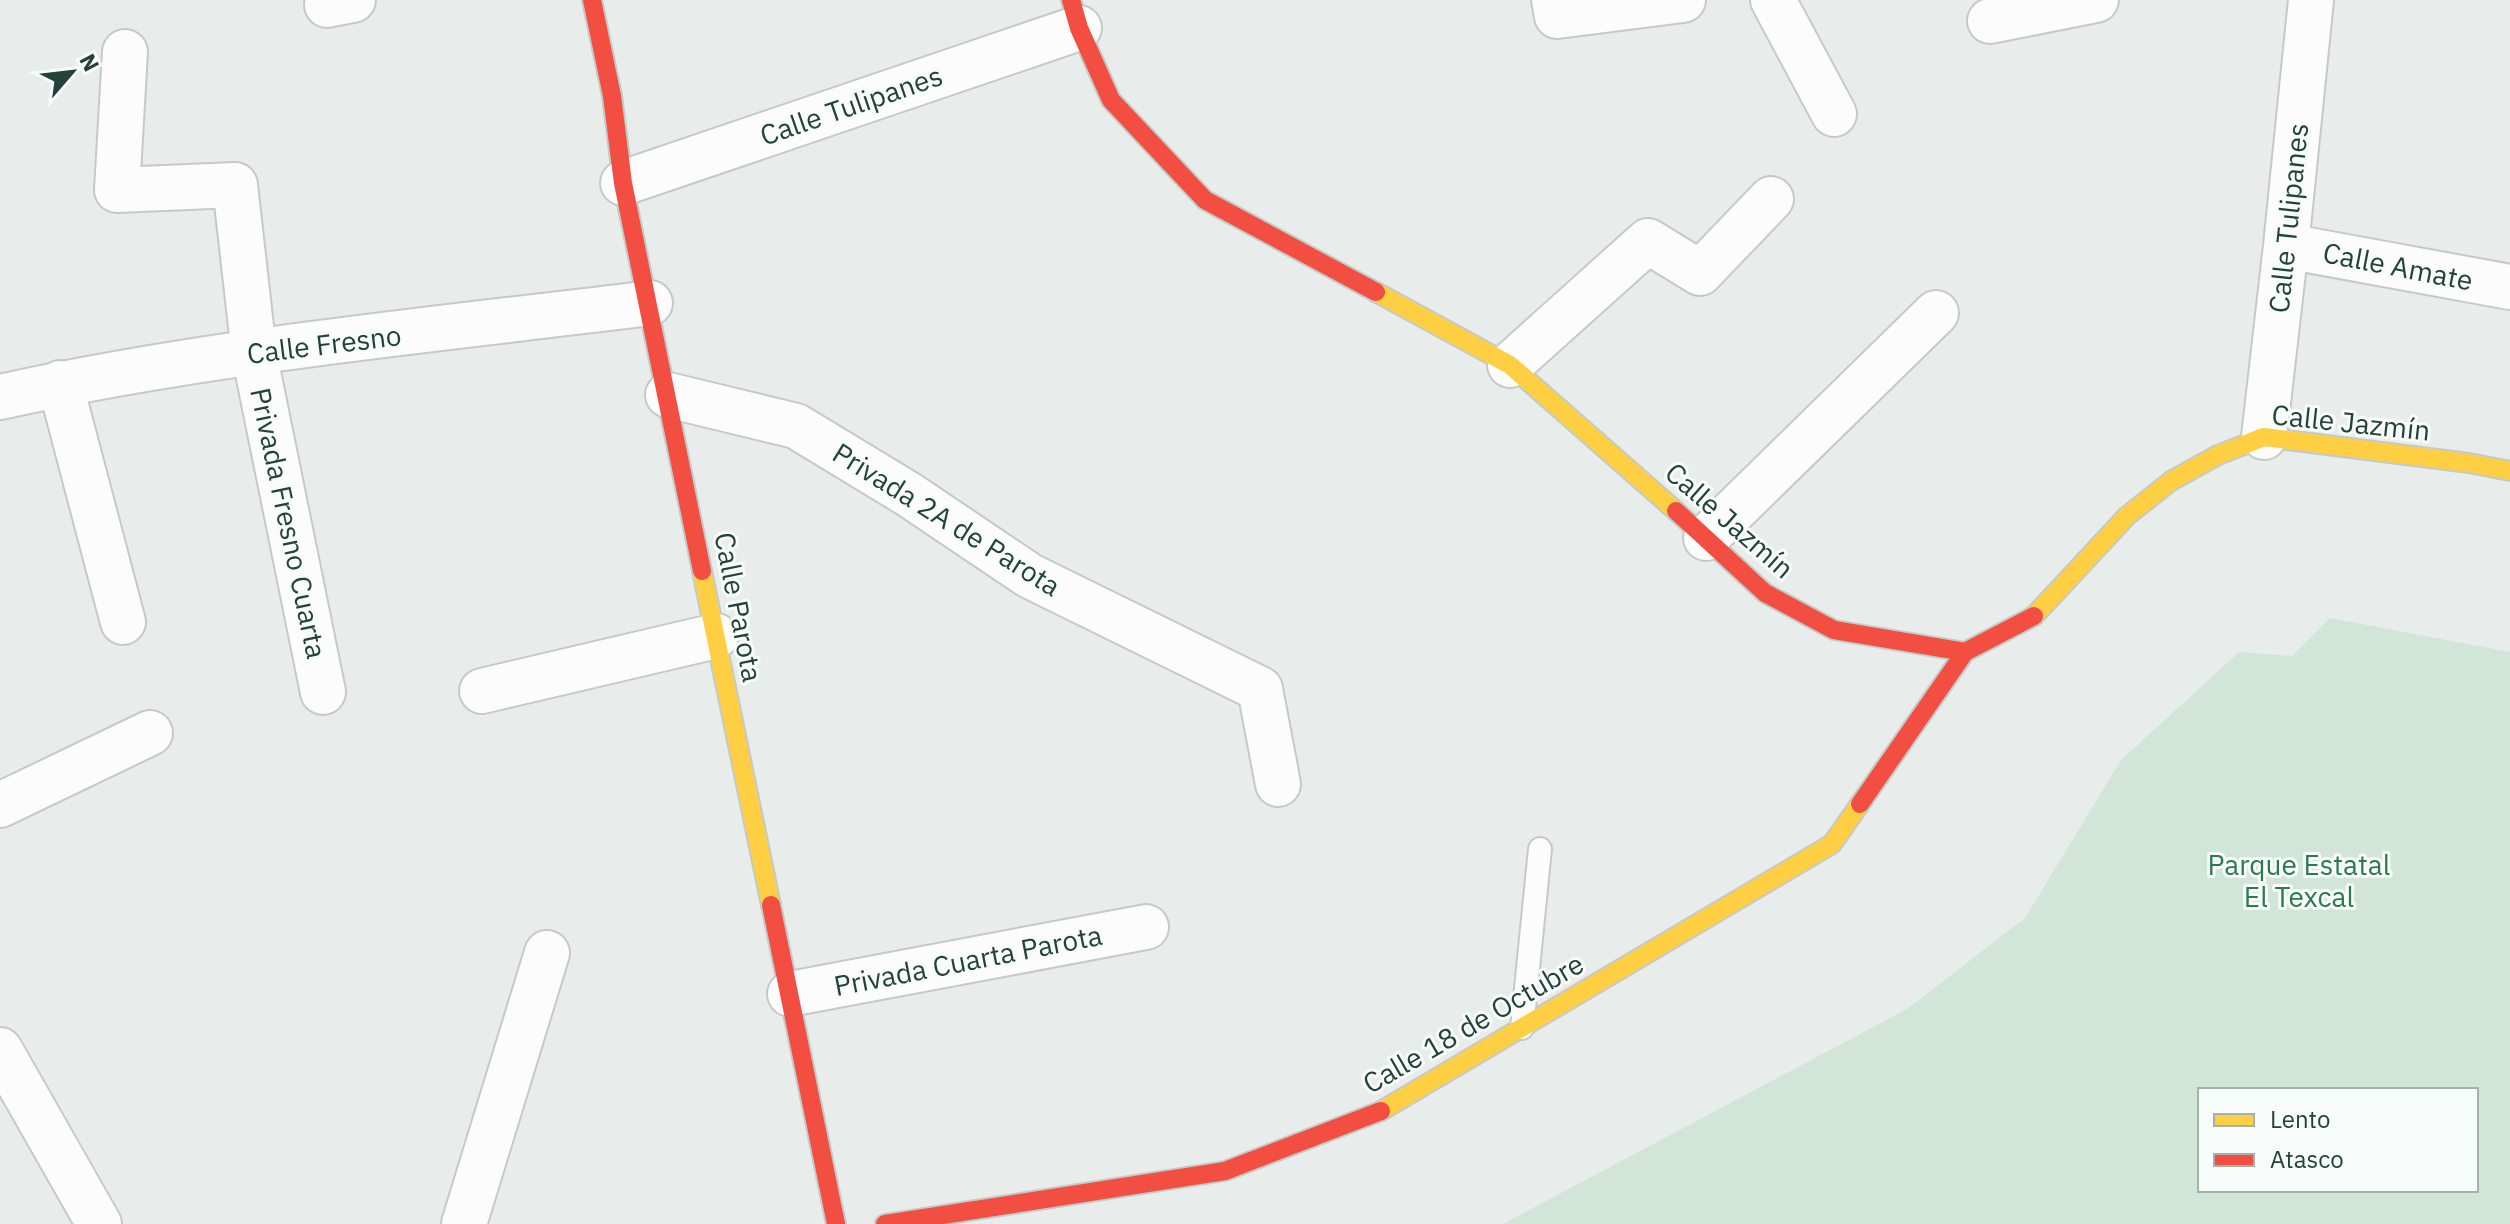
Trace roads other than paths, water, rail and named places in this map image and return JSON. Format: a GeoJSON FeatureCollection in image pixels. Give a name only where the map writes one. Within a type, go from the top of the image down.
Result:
{"type":"FeatureCollection","features":[{"type":"Feature","properties":{"kind":"street","name":"Calle Parota"},"geometry":{"type":"LineString","coordinates":[[592,0],[612,96],[623,183],[836,1224]]}},
{"type":"Feature","properties":{"kind":"street"},"geometry":{"type":"LineString","coordinates":[[1554,0],[1557,16],[1683,0]]}},
{"type":"Feature","properties":{"kind":"street"},"geometry":{"type":"LineString","coordinates":[[1773,0],[1834,114]]}},
{"type":"Feature","properties":{"kind":"street","name":"Calle Tulipanes"},"geometry":{"type":"LineString","coordinates":[[2264,437],[2311,0]]}},
{"type":"Feature","properties":{"kind":"street"},"geometry":{"type":"LineString","coordinates":[[1990,21],[2076,2]]}},
{"type":"Feature","properties":{"kind":"street","name":"Calle Tulipanes"},"geometry":{"type":"LineString","coordinates":[[623,183],[1075,14]]}},
{"type":"Feature","properties":{"kind":"street","name":"Calle Jazmín"},"geometry":{"type":"LineString","coordinates":[[1075,14],[1111,100],[1205,200],[1510,365],[1765,593],[1834,630],[1965,652],[2031,620],[2127,516],[2171,481],[2218,455],[2264,437],[2510,471]]}},
{"type":"Feature","properties":{"kind":"street","name":"Privada Fresno Cuarta"},"geometry":{"type":"LineString","coordinates":[[125,52],[117,190],[235,185],[254,353],[323,692]]}},
{"type":"Feature","properties":{"kind":"street"},"geometry":{"type":"LineString","coordinates":[[1510,365],[1648,241],[1700,273],[1771,199]]}},
{"type":"Feature","properties":{"kind":"street","name":"Calle Amate"},"geometry":{"type":"LineString","coordinates":[[2286,246],[2510,287]]}},
{"type":"Feature","properties":{"kind":"street","name":"Calle Fresno"},"geometry":{"type":"LineString","coordinates":[[0,397],[60,383],[254,353],[650,303]]}},
{"type":"Feature","properties":{"kind":"street"},"geometry":{"type":"LineString","coordinates":[[1706,538],[1936,313]]}},
{"type":"Feature","properties":{"kind":"street"},"geometry":{"type":"LineString","coordinates":[[60,383],[123,622]]}},
{"type":"Feature","properties":{"kind":"street","name":"Privada 2A de Parota"},"geometry":{"type":"LineString","coordinates":[[668,395],[796,426],[908,494],[1030,576],[1260,689],[1278,784]]}},
{"type":"Feature","properties":{"kind":"street"},"geometry":{"type":"LineString","coordinates":[[482,691],[716,636]]}},
{"type":"Feature","properties":{"kind":"street","name":"Calle 18 de Octubre"},"geometry":{"type":"LineString","coordinates":[[885,1224],[1225,1171],[1376,1114],[1832,844],[1965,652]]}},
{"type":"Feature","properties":{"kind":"street"},"geometry":{"type":"LineString","coordinates":[[0,805],[150,733]]}},
{"type":"Feature","properties":{"kind":"street","name":"Privada Cuarta Parota"},"geometry":{"type":"LineString","coordinates":[[790,994],[1146,927]]}},
{"type":"Feature","properties":{"kind":"street"},"geometry":{"type":"LineString","coordinates":[[464,1224],[547,953]]}},
{"type":"Feature","properties":{"kind":"street"},"geometry":{"type":"LineString","coordinates":[[0,1050],[99,1224]]}},
{"type":"Feature","properties":{"kind":"lane"},"geometry":{"type":"LineString","coordinates":[[1522,1028],[1540,849]]}},
{"type":"Feature","properties":{"kind":"park label","name":"Parque Estatal El Texcal"},"geometry":{"type":"Point","coordinates":[2299,880]}}]}
